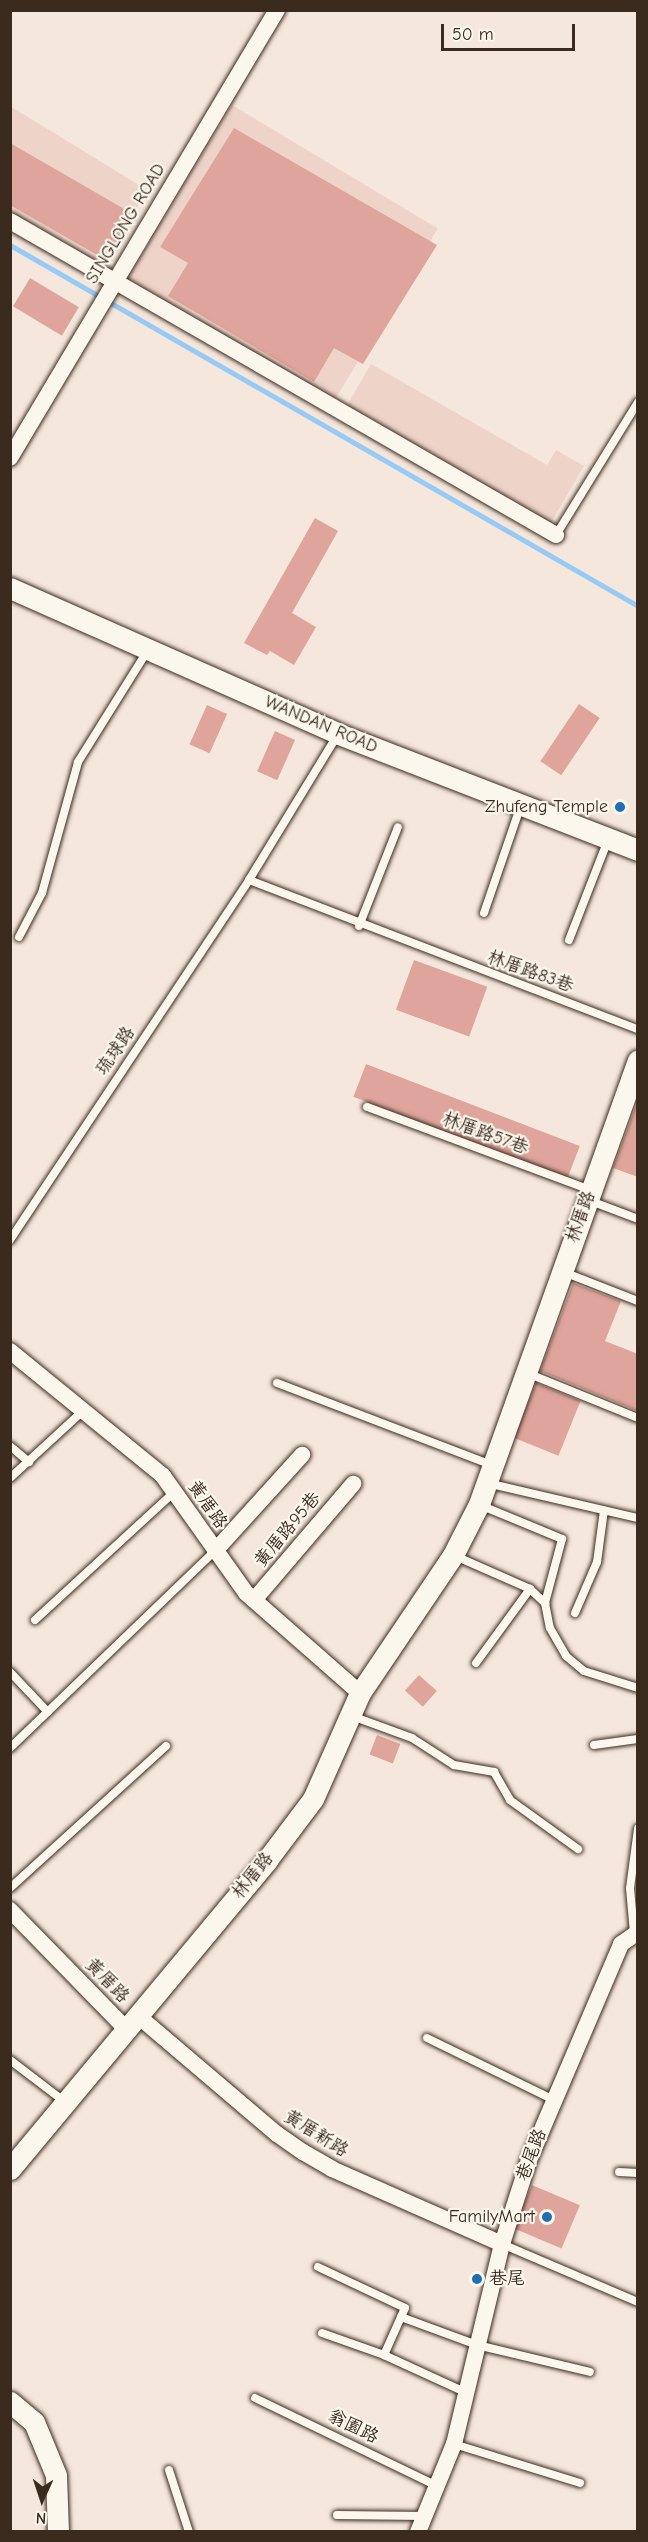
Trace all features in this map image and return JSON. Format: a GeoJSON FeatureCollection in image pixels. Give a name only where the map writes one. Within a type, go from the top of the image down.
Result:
{"type":"FeatureCollection","features":[{"type":"Feature","properties":{"kind":"street","name":"SINGLONG ROAD"},"geometry":{"type":"LineString","coordinates":[[10,458],[277,10]]}},
{"type":"Feature","properties":{"kind":"street"},"geometry":{"type":"LineString","coordinates":[[10,221],[108,293],[556,535]]}},
{"type":"Feature","properties":{"kind":"street","name":"WANDAN ROAD"},"geometry":{"type":"LineString","coordinates":[[10,588],[339,734],[638,850]]}},
{"type":"Feature","properties":{"kind":"street","name":"林厝路"},"geometry":{"type":"LineString","coordinates":[[10,2169],[67,2104],[131,2022],[267,1860],[313,1799],[352,1716],[360,1693],[453,1555],[479,1504],[638,1060]]}},
{"type":"Feature","properties":{"kind":"street","name":"黃厝路"},"geometry":{"type":"LineString","coordinates":[[10,1351],[85,1409],[163,1476],[215,1551],[254,1600],[360,1693]]}},
{"type":"Feature","properties":{"kind":"street"},"geometry":{"type":"LineString","coordinates":[[215,1551],[302,1455]]}},
{"type":"Feature","properties":{"kind":"street","name":"黃厝路95巷"},"geometry":{"type":"LineString","coordinates":[[254,1600],[352,1485]]}},
{"type":"Feature","properties":{"kind":"street","name":"黃厝路"},"geometry":{"type":"LineString","coordinates":[[10,1910],[131,2022]]}},
{"type":"Feature","properties":{"kind":"street","name":"巷尾路"},"geometry":{"type":"LineString","coordinates":[[421,2524],[454,2444],[502,2244],[529,2160],[621,1944],[636,1933]]}},
{"type":"Feature","properties":{"kind":"street","name":"黃厝新路"},"geometry":{"type":"LineString","coordinates":[[131,2022],[303,2152],[332,2169],[502,2244]]}},
{"type":"Feature","properties":{"kind":"street"},"geometry":{"type":"LineString","coordinates":[[10,2402],[34,2422],[56,2475],[58,2532]]}},
{"type":"Feature","properties":{"kind":"lane"},"geometry":{"type":"LineString","coordinates":[[556,535],[638,402]]}},
{"type":"Feature","properties":{"kind":"lane"},"geometry":{"type":"LineString","coordinates":[[19,937],[42,893],[78,762],[149,649]]}},
{"type":"Feature","properties":{"kind":"lane","name":"琉球路"},"geometry":{"type":"LineString","coordinates":[[10,1240],[249,880],[339,734]]}},
{"type":"Feature","properties":{"kind":"lane"},"geometry":{"type":"LineString","coordinates":[[484,913],[521,805]]}},
{"type":"Feature","properties":{"kind":"lane"},"geometry":{"type":"LineString","coordinates":[[249,880],[359,926],[398,827]]}},
{"type":"Feature","properties":{"kind":"lane"},"geometry":{"type":"LineString","coordinates":[[569,940],[609,838]]}},
{"type":"Feature","properties":{"kind":"lane","name":"林厝路83巷"},"geometry":{"type":"LineString","coordinates":[[359,926],[638,1029]]}},
{"type":"Feature","properties":{"kind":"lane","name":"林厝路57巷"},"geometry":{"type":"LineString","coordinates":[[367,1107],[589,1195],[638,1219]]}},
{"type":"Feature","properties":{"kind":"lane"},"geometry":{"type":"LineString","coordinates":[[561,1271],[638,1301]]}},
{"type":"Feature","properties":{"kind":"lane"},"geometry":{"type":"LineString","coordinates":[[526,1373],[638,1418]]}},
{"type":"Feature","properties":{"kind":"lane"},"geometry":{"type":"LineString","coordinates":[[277,1383],[490,1474],[604,1510],[638,1518]]}},
{"type":"Feature","properties":{"kind":"lane"},"geometry":{"type":"LineString","coordinates":[[10,1478],[85,1409]]}},
{"type":"Feature","properties":{"kind":"lane"},"geometry":{"type":"LineString","coordinates":[[10,1446],[28,1462]]}},
{"type":"Feature","properties":{"kind":"lane"},"geometry":{"type":"LineString","coordinates":[[35,1620],[174,1492]]}},
{"type":"Feature","properties":{"kind":"lane"},"geometry":{"type":"LineString","coordinates":[[479,1504],[562,1539],[545,1603],[550,1628],[566,1656],[584,1671],[638,1688]]}},
{"type":"Feature","properties":{"kind":"lane"},"geometry":{"type":"LineString","coordinates":[[575,1613],[597,1562],[604,1510]]}},
{"type":"Feature","properties":{"kind":"lane"},"geometry":{"type":"LineString","coordinates":[[10,1748],[215,1551]]}},
{"type":"Feature","properties":{"kind":"lane"},"geometry":{"type":"LineString","coordinates":[[453,1555],[530,1589],[545,1603]]}},
{"type":"Feature","properties":{"kind":"lane"},"geometry":{"type":"LineString","coordinates":[[476,1663],[530,1589]]}},
{"type":"Feature","properties":{"kind":"lane"},"geometry":{"type":"LineString","coordinates":[[10,1672],[48,1712]]}},
{"type":"Feature","properties":{"kind":"lane"},"geometry":{"type":"LineString","coordinates":[[352,1716],[412,1738],[454,1765],[494,1772],[510,1800],[578,1849]]}},
{"type":"Feature","properties":{"kind":"lane"},"geometry":{"type":"LineString","coordinates":[[594,1745],[638,1738]]}},
{"type":"Feature","properties":{"kind":"lane"},"geometry":{"type":"LineString","coordinates":[[10,1888],[166,1746]]}},
{"type":"Feature","properties":{"kind":"lane"},"geometry":{"type":"LineString","coordinates":[[636,1933],[630,1888],[638,1828]]}},
{"type":"Feature","properties":{"kind":"lane"},"geometry":{"type":"LineString","coordinates":[[428,2038],[554,2100]]}},
{"type":"Feature","properties":{"kind":"lane"},"geometry":{"type":"LineString","coordinates":[[10,2060],[67,2104]]}},
{"type":"Feature","properties":{"kind":"lane"},"geometry":{"type":"LineString","coordinates":[[619,2172],[638,2173]]}},
{"type":"Feature","properties":{"kind":"lane"},"geometry":{"type":"LineString","coordinates":[[502,2244],[638,2302]]}},
{"type":"Feature","properties":{"kind":"lane"},"geometry":{"type":"LineString","coordinates":[[318,2268],[405,2308],[384,2355]]}},
{"type":"Feature","properties":{"kind":"lane"},"geometry":{"type":"LineString","coordinates":[[401,2317],[477,2345],[590,2372]]}},
{"type":"Feature","properties":{"kind":"lane"},"geometry":{"type":"LineString","coordinates":[[322,2333],[384,2355],[467,2393]]}},
{"type":"Feature","properties":{"kind":"lane","name":"翁園路"},"geometry":{"type":"LineString","coordinates":[[255,2398],[437,2486]]}},
{"type":"Feature","properties":{"kind":"lane"},"geometry":{"type":"LineString","coordinates":[[454,2444],[580,2483]]}},
{"type":"Feature","properties":{"kind":"lane"},"geometry":{"type":"LineString","coordinates":[[169,2470],[189,2532]]}},
{"type":"Feature","properties":{"kind":"lane"},"geometry":{"type":"LineString","coordinates":[[337,2515],[421,2524]]}},
{"type":"Feature","properties":{"kind":"shaded area"},"geometry":{"type":"Polygon","coordinates":[[[232,105],[438,229],[333,403],[127,280],[232,105]]]}},
{"type":"Feature","properties":{"kind":"shaded area"},"geometry":{"type":"Polygon","coordinates":[[[10,106],[147,190],[103,267],[11,214],[10,106]]]}},
{"type":"Feature","properties":{"kind":"shaded area"},"geometry":{"type":"Polygon","coordinates":[[[371,364],[547,465],[556,450],[584,466],[546,531],[343,412],[371,364]]]}},
{"type":"Feature","properties":{"kind":"building"},"geometry":{"type":"Polygon","coordinates":[[[234,128],[437,245],[363,364],[334,348],[314,382],[168,296],[188,263],[160,247],[234,128]]]}},
{"type":"Feature","properties":{"kind":"building"},"geometry":{"type":"Polygon","coordinates":[[[10,143],[133,214],[106,260],[10,205],[10,143]]]}},
{"type":"Feature","properties":{"kind":"building"},"geometry":{"type":"Polygon","coordinates":[[[30,278],[79,307],[62,336],[13,306],[30,278]]]}},
{"type":"Feature","properties":{"kind":"building"},"geometry":{"type":"Polygon","coordinates":[[[315,518],[338,531],[292,613],[316,627],[294,665],[270,651],[267,655],[244,643],[315,518]]]}},
{"type":"Feature","properties":{"kind":"building"},"geometry":{"type":"Polygon","coordinates":[[[579,704],[600,718],[561,775],[540,761],[579,704]]]}},
{"type":"Feature","properties":{"kind":"building"},"geometry":{"type":"Polygon","coordinates":[[[207,705],[227,714],[210,753],[190,744],[207,705]]]}},
{"type":"Feature","properties":{"kind":"building"},"geometry":{"type":"Polygon","coordinates":[[[275,731],[295,740],[277,780],[257,771],[275,731]]]}},
{"type":"Feature","properties":{"kind":"building"},"geometry":{"type":"Polygon","coordinates":[[[414,960],[487,987],[469,1036],[396,1010],[414,960]]]}},
{"type":"Feature","properties":{"kind":"building"},"geometry":{"type":"Polygon","coordinates":[[[366,1064],[580,1146],[567,1179],[353,1097],[366,1064]]]}},
{"type":"Feature","properties":{"kind":"building"},"geometry":{"type":"Polygon","coordinates":[[[638,1100],[638,1177],[613,1168],[638,1100]]]}},
{"type":"Feature","properties":{"kind":"building"},"geometry":{"type":"Polygon","coordinates":[[[573,1283],[621,1301],[605,1341],[638,1354],[638,1411],[540,1371],[573,1283]]]}},
{"type":"Feature","properties":{"kind":"building"},"geometry":{"type":"Polygon","coordinates":[[[536,1383],[581,1401],[558,1456],[514,1438],[536,1383]]]}},
{"type":"Feature","properties":{"kind":"building"},"geometry":{"type":"Polygon","coordinates":[[[419,1675],[437,1691],[423,1707],[405,1691],[419,1675]]]}},
{"type":"Feature","properties":{"kind":"building"},"geometry":{"type":"Polygon","coordinates":[[[377,1735],[400,1744],[393,1764],[369,1755],[377,1735]]]}},
{"type":"Feature","properties":{"kind":"building","name":"FamilyMart"},"geometry":{"type":"Polygon","coordinates":[[[532,2185],[580,2205],[562,2249],[514,2228],[532,2185]]]}},
{"type":"Feature","properties":{"kind":"waterway"},"geometry":{"type":"LineString","coordinates":[[10,245],[638,606]]}},
{"type":"Feature","properties":{"kind":"place","name":"Zhufeng Temple"},"geometry":{"type":"Point","coordinates":[620,807]}},
{"type":"Feature","properties":{"kind":"place","name":"FamilyMart"},"geometry":{"type":"Point","coordinates":[547,2217]}},
{"type":"Feature","properties":{"kind":"place","name":"巷尾"},"geometry":{"type":"Point","coordinates":[477,2279]}}]}
